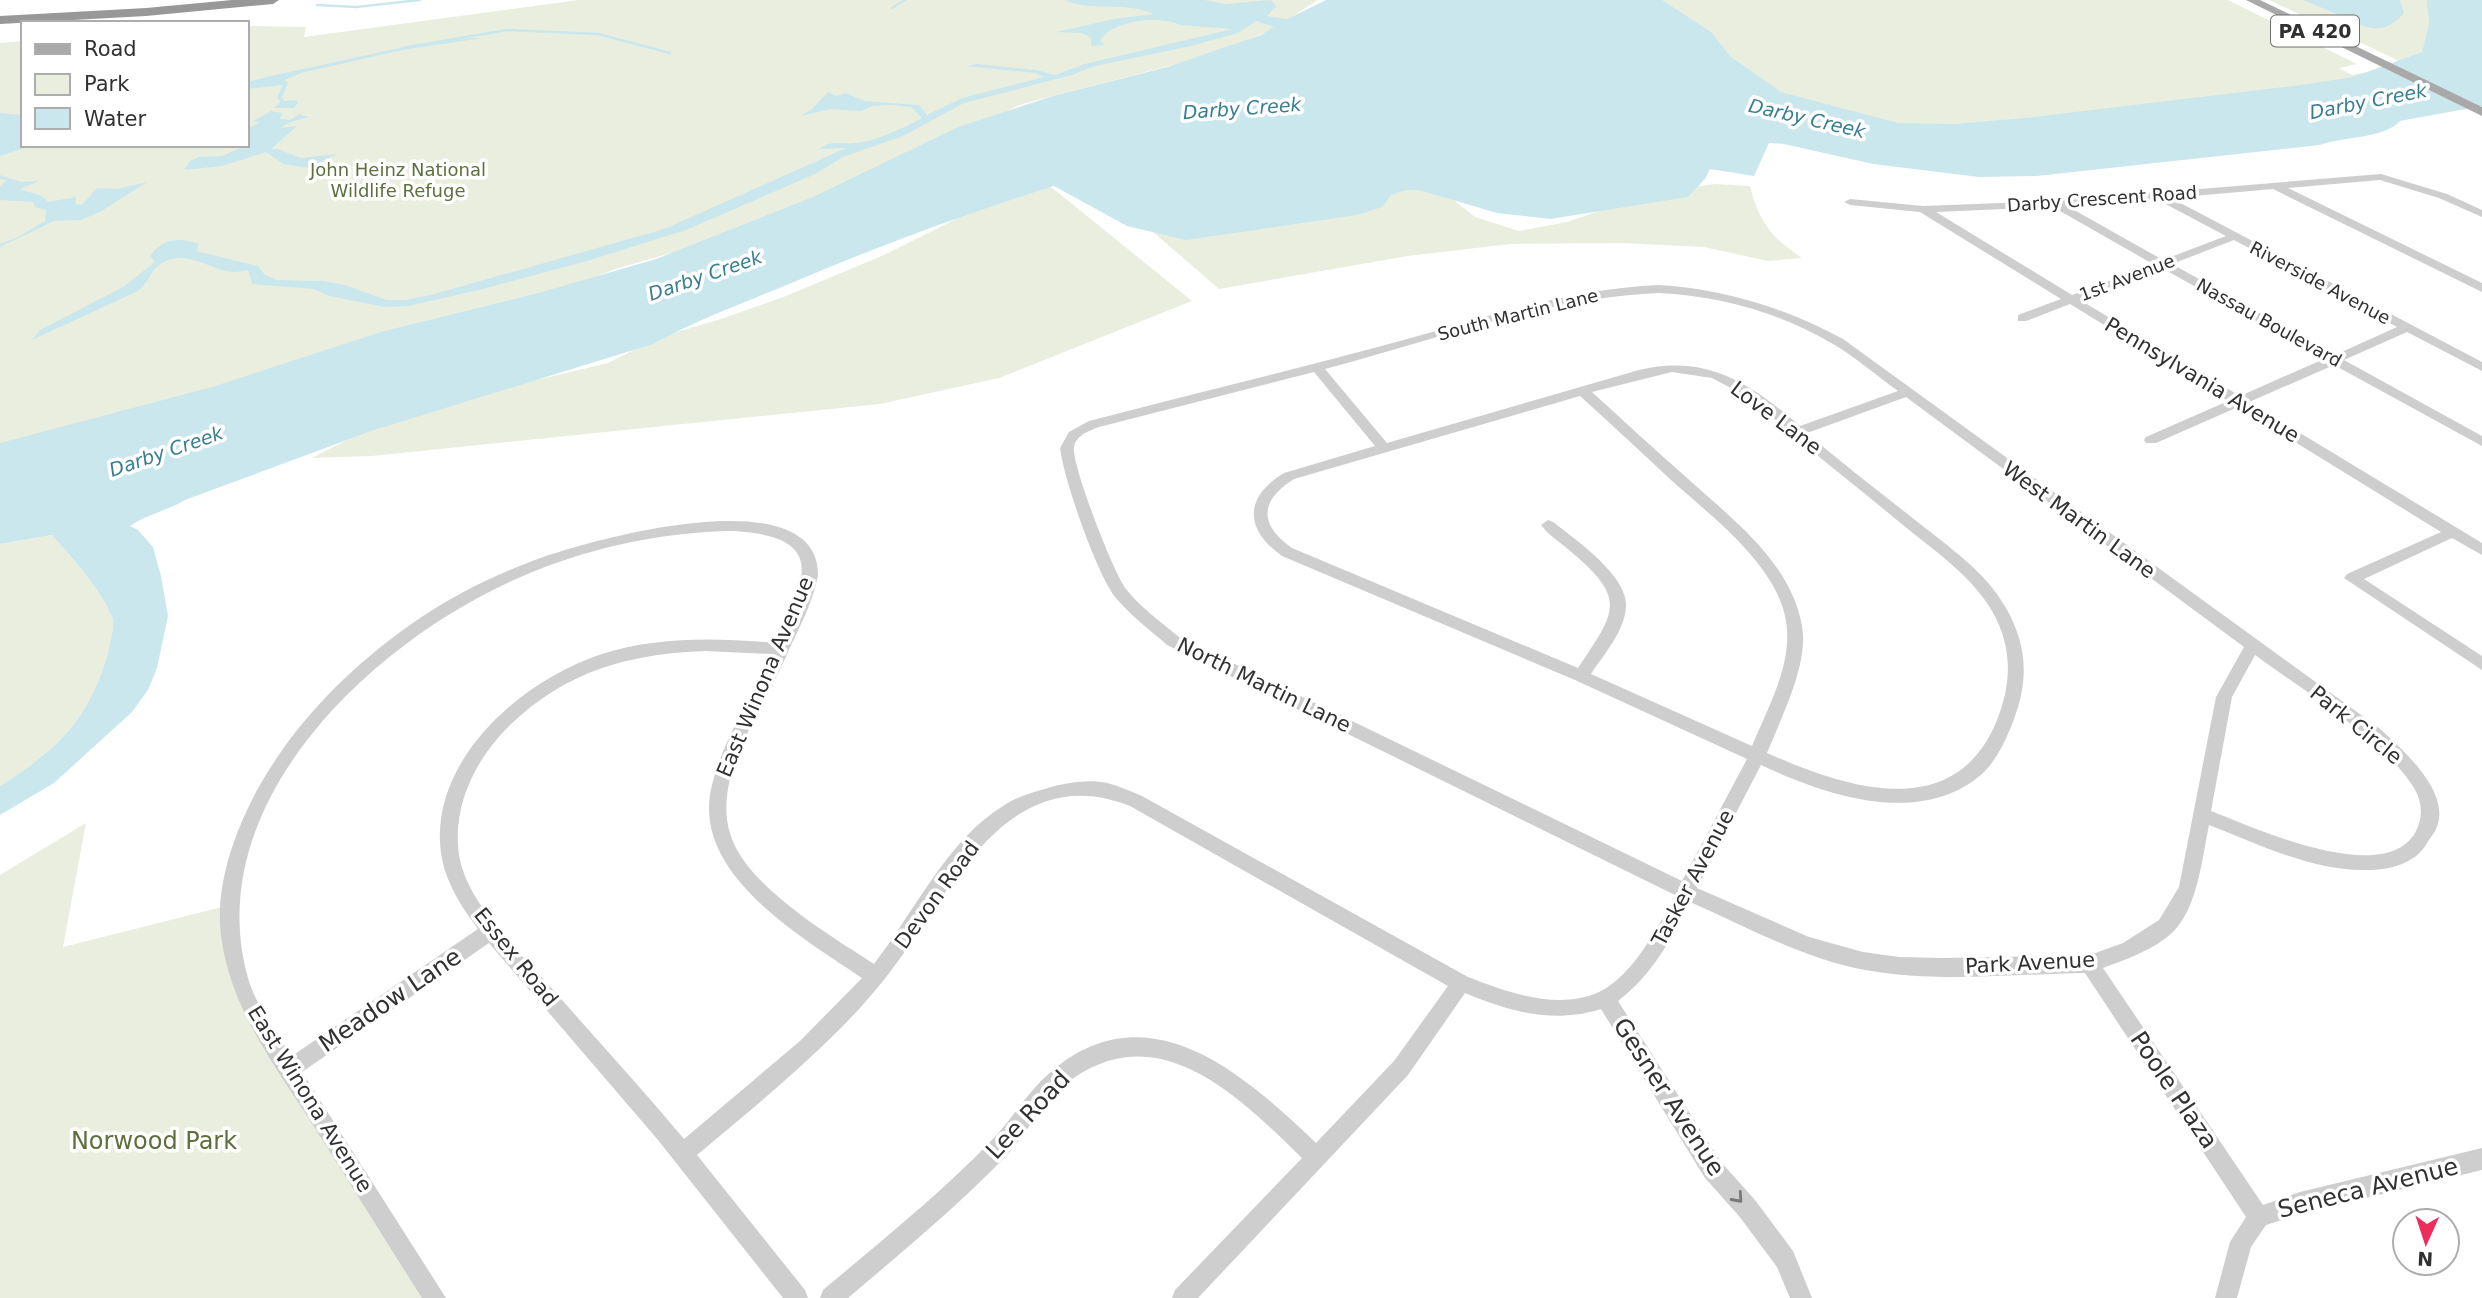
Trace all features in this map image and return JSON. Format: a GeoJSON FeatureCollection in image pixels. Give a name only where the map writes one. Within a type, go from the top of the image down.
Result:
{"type":"FeatureCollection","features":[{"type":"Feature","properties":{"kind":"highway"},"geometry":{"type":"LineString","coordinates":[[0,8],[149,0]]}},
{"type":"Feature","properties":{"kind":"highway"},"geometry":{"type":"LineString","coordinates":[[0,20],[273,0]]}},
{"type":"Feature","properties":{"kind":"main road","name":"PA 420"},"geometry":{"type":"LineString","coordinates":[[2250,0],[2482,111]]}},
{"type":"Feature","properties":{"kind":"main road","name":"PA 420"},"geometry":{"type":"LineString","coordinates":[[2268,0],[2482,99]]}},
{"type":"Feature","properties":{"kind":"street","name":"Darby Crescent Road"},"geometry":{"type":"LineString","coordinates":[[1850,202],[1923,209],[2055,204],[2381,177],[2410,184],[2482,214]]}},
{"type":"Feature","properties":{"kind":"street"},"geometry":{"type":"LineString","coordinates":[[2273,185],[2482,288]]}},
{"type":"Feature","properties":{"kind":"street","name":"Riverside Avenue"},"geometry":{"type":"LineString","coordinates":[[2159,196],[2482,367]]}},
{"type":"Feature","properties":{"kind":"street","name":"Nassau Boulevard"},"geometry":{"type":"LineString","coordinates":[[2055,204],[2482,442]]}},
{"type":"Feature","properties":{"kind":"street","name":"Pennsylvania Avenue"},"geometry":{"type":"LineString","coordinates":[[1923,209],[2482,550]]}},
{"type":"Feature","properties":{"kind":"street","name":"1st Avenue"},"geometry":{"type":"LineString","coordinates":[[2022,318],[2233,237]]}},
{"type":"Feature","properties":{"kind":"street","name":"South Martin Lane"},"geometry":{"type":"LineString","coordinates":[[1317,368],[1574,298],[1616,291],[1661,289],[1718,296],[1789,317],[1839,342],[1905,393]]}},
{"type":"Feature","properties":{"kind":"street"},"geometry":{"type":"LineString","coordinates":[[2151,440],[2406,328]]}},
{"type":"Feature","properties":{"kind":"street"},"geometry":{"type":"LineString","coordinates":[[1317,368],[1384,448]]}},
{"type":"Feature","properties":{"kind":"street","name":"North Martin Lane"},"geometry":{"type":"LineString","coordinates":[[1317,368],[1094,424],[1073,435],[1066,454],[1115,584],[1131,604],[1173,641],[1686,892]]}},
{"type":"Feature","properties":{"kind":"street","name":"Love Lane"},"geometry":{"type":"LineString","coordinates":[[1658,370],[1704,372],[1741,388],[1938,545],[1987,591],[2006,621],[2015,647],[2019,678],[2002,728],[1989,753],[1975,770],[1939,788],[1886,796],[1842,790],[1808,779],[1581,676],[1287,552],[1270,540],[1262,524],[1260,506],[1266,491],[1273,485],[1289,476],[1384,448],[1658,370]]}},
{"type":"Feature","properties":{"kind":"street","name":"Tasker Avenue"},"geometry":{"type":"LineString","coordinates":[[1461,983],[1507,1002],[1543,1009],[1576,1007],[1606,999],[1646,961],[1660,942],[1757,756],[1787,681],[1794,653],[1795,627],[1782,587],[1751,545],[1583,391]]}},
{"type":"Feature","properties":{"kind":"street"},"geometry":{"type":"LineString","coordinates":[[1796,432],[1905,393]]}},
{"type":"Feature","properties":{"kind":"street","name":"West Martin Lane"},"geometry":{"type":"LineString","coordinates":[[1905,393],[2252,646]]}},
{"type":"Feature","properties":{"kind":"street"},"geometry":{"type":"LineString","coordinates":[[1548,525],[1603,574],[1615,588],[1619,603],[1612,626],[1581,676]]}},
{"type":"Feature","properties":{"kind":"street","name":"East Winona Avenue"},"geometry":{"type":"LineString","coordinates":[[435,1298],[257,1019],[238,976],[232,941],[230,905],[235,864],[260,798],[277,769],[331,700],[396,642],[455,604],[530,568],[564,554],[633,537],[712,528],[761,529],[778,533],[803,547],[812,565],[809,584],[720,778],[717,813],[725,846],[752,884],[816,938],[876,976]]}},
{"type":"Feature","properties":{"kind":"street"},"geometry":{"type":"LineString","coordinates":[[2453,532],[2352,578],[2482,664]]}},
{"type":"Feature","properties":{"kind":"street","name":"Essex Road"},"geometry":{"type":"LineString","coordinates":[[779,649],[702,644],[665,645],[632,651],[582,668],[553,683],[506,718],[488,737],[470,765],[453,805],[450,824],[451,862],[467,895],[491,931],[682,1154],[797,1298]]}},
{"type":"Feature","properties":{"kind":"street","name":"Park Avenue"},"geometry":{"type":"LineString","coordinates":[[1686,892],[1807,945],[1863,961],[1942,967],[2090,964],[2130,949],[2166,926],[2188,887],[2224,698],[2252,646]]}},
{"type":"Feature","properties":{"kind":"street","name":"Park Circle"},"geometry":{"type":"LineString","coordinates":[[2203,816],[2309,854],[2333,861],[2356,863],[2374,863],[2402,857],[2414,850],[2430,822],[2429,805],[2421,785],[2391,749],[2373,733],[2252,646]]}},
{"type":"Feature","properties":{"kind":"street","name":"Devon Road"},"geometry":{"type":"LineString","coordinates":[[682,1154],[806,1050],[876,976],[912,930],[957,864],[985,831],[1008,812],[1032,801],[1066,792],[1101,789],[1136,801],[1461,983]]}},
{"type":"Feature","properties":{"kind":"street","name":"Meadow Lane"},"geometry":{"type":"LineString","coordinates":[[290,1069],[491,931]]}},
{"type":"Feature","properties":{"kind":"street","name":"Poole Plaza"},"geometry":{"type":"LineString","coordinates":[[2090,964],[2259,1217]]}},
{"type":"Feature","properties":{"kind":"street"},"geometry":{"type":"LineString","coordinates":[[1184,1298],[1401,1068],[1461,983]]}},
{"type":"Feature","properties":{"kind":"street","name":"Gesner Avenue"},"geometry":{"type":"LineString","coordinates":[[1606,999],[1713,1170],[1747,1208],[1786,1259],[1801,1298]]}},
{"type":"Feature","properties":{"kind":"street","name":"Lee Road"},"geometry":{"type":"LineString","coordinates":[[831,1298],[959,1189],[1001,1146],[1054,1082],[1068,1070],[1103,1051],[1142,1045],[1164,1047],[1202,1063],[1261,1104],[1317,1158]]}},
{"type":"Feature","properties":{"kind":"street","name":"Seneca Avenue"},"geometry":{"type":"LineString","coordinates":[[2226,1298],[2241,1242],[2259,1217],[2300,1203],[2482,1159]]}},
{"type":"Feature","properties":{"kind":"green space","name":"John Heinz National Wildlife Refuge"},"geometry":{"type":"Polygon","coordinates":[[[579,0],[1318,0],[1269,31],[1211,55],[1019,105],[1002,114],[990,127],[678,251],[615,269],[578,284],[0,453],[0,43],[21,41],[21,147],[248,147],[248,26],[306,27],[304,37],[579,0]]]}},
{"type":"Feature","properties":{"kind":"green space"},"geometry":{"type":"Polygon","coordinates":[[[1618,0],[2228,0],[2357,64],[2339,68],[2352,75],[2379,70],[2386,73],[2288,93],[1928,127],[1815,113],[1618,0]]]}},
{"type":"Feature","properties":{"kind":"green space"},"geometry":{"type":"Polygon","coordinates":[[[2269,0],[2437,0],[2431,51],[2406,64],[2269,0]]]}},
{"type":"Feature","properties":{"kind":"green space"},"geometry":{"type":"Polygon","coordinates":[[[1078,167],[1428,180],[1475,217],[1519,231],[1567,222],[1652,193],[1715,184],[1750,186],[1768,228],[1802,258],[1768,261],[1704,247],[1620,243],[1510,244],[1408,256],[1219,289],[1078,167]]]}},
{"type":"Feature","properties":{"kind":"green space"},"geometry":{"type":"Polygon","coordinates":[[[1043,183],[1192,301],[999,378],[880,404],[372,456],[312,458],[364,431],[507,387],[608,363],[657,338],[786,296],[884,255],[966,214],[1043,183]]]}},
{"type":"Feature","properties":{"kind":"green space"},"geometry":{"type":"Polygon","coordinates":[[[52,535],[85,574],[107,606],[113,621],[111,640],[91,697],[68,731],[39,759],[0,786],[0,544],[52,535]]]}},
{"type":"Feature","properties":{"kind":"green space","name":"Norwood Park"},"geometry":{"type":"Polygon","coordinates":[[[86,823],[63,947],[230,905],[238,976],[435,1298],[0,1298],[0,875],[86,823]]]}},
{"type":"Feature","properties":{"kind":"water","name":"Darby Creek"},"geometry":{"type":"Polygon","coordinates":[[[1065,0],[1205,0],[1225,4],[1271,0],[1276,6],[1267,16],[1287,19],[1326,0],[1662,0],[1711,32],[1731,57],[1781,92],[1898,123],[1955,124],[2033,117],[2353,77],[2422,52],[2429,24],[2427,0],[2482,0],[2482,106],[2400,121],[2385,131],[2320,145],[2037,176],[1979,177],[1873,164],[1769,143],[1754,176],[1710,169],[1705,179],[1688,197],[1550,219],[1497,213],[1419,190],[1406,190],[1391,195],[1382,207],[1357,215],[1186,240],[1127,226],[1054,186],[854,257],[703,319],[653,344],[371,431],[185,500],[130,526],[138,530],[153,547],[168,616],[157,668],[148,690],[132,712],[54,783],[0,815],[0,786],[54,746],[68,731],[91,697],[108,653],[113,625],[112,617],[100,595],[52,535],[0,544],[0,443],[212,387],[381,332],[542,292],[656,259],[815,196],[958,127],[1053,96],[1167,67],[1261,35],[1274,27],[1256,21],[1238,33],[1095,66],[1072,75],[964,103],[903,136],[843,157],[815,174],[686,230],[587,261],[479,290],[408,306],[384,307],[329,296],[314,289],[252,284],[248,270],[232,272],[177,258],[158,266],[138,291],[32,340],[40,330],[123,287],[155,262],[150,256],[155,250],[166,242],[178,240],[199,244],[196,251],[258,266],[265,275],[277,280],[324,281],[345,285],[387,300],[431,295],[664,229],[846,148],[819,149],[824,146],[871,140],[922,118],[911,107],[891,105],[873,106],[861,111],[831,109],[801,116],[828,92],[836,96],[845,93],[865,101],[919,105],[927,115],[962,98],[1044,77],[1036,73],[966,66],[977,64],[1036,70],[1055,75],[1085,64],[1232,29],[1180,25],[1160,20],[1137,21],[1106,34],[1100,41],[1105,45],[1092,46],[1090,37],[1082,33],[1056,32],[1114,19],[1154,14],[1132,8],[1075,4],[1065,0]]]}},
{"type":"Feature","properties":{"kind":"water"},"geometry":{"type":"Polygon","coordinates":[[[2303,0],[2400,0],[2404,13],[2388,26],[2373,28],[2303,0]]]}},
{"type":"Feature","properties":{"kind":"water"},"geometry":{"type":"Polygon","coordinates":[[[483,38],[402,50],[301,73],[285,80],[288,83],[282,97],[284,101],[298,102],[294,108],[274,108],[280,102],[277,97],[283,85],[248,89],[248,82],[395,49],[483,38]]]}},
{"type":"Feature","properties":{"kind":"water"},"geometry":{"type":"Polygon","coordinates":[[[271,111],[282,113],[280,119],[290,120],[303,112],[301,115],[309,117],[281,128],[297,126],[271,149],[300,158],[337,154],[309,168],[283,164],[266,152],[222,166],[184,170],[190,161],[199,157],[222,156],[248,147],[248,128],[259,123],[253,121],[271,111]]]}},
{"type":"Feature","properties":{"kind":"water"},"geometry":{"type":"Polygon","coordinates":[[[0,113],[21,115],[21,147],[29,147],[0,156],[0,113]]]}},
{"type":"Feature","properties":{"kind":"water"},"geometry":{"type":"Polygon","coordinates":[[[0,175],[21,182],[39,181],[20,189],[42,196],[48,202],[76,197],[75,204],[82,205],[97,188],[117,189],[147,182],[100,212],[81,220],[54,221],[0,247],[0,244],[45,221],[46,210],[35,207],[33,202],[0,200],[0,187],[6,180],[0,179],[0,175]]]}},
{"type":"Feature","properties":{"kind":"waterway"},"geometry":{"type":"LineString","coordinates":[[317,5],[356,7],[420,0]]}},
{"type":"Feature","properties":{"kind":"waterway"},"geometry":{"type":"LineString","coordinates":[[892,8],[905,0]]}},
{"type":"Feature","properties":{"kind":"waterway"},"geometry":{"type":"LineString","coordinates":[[402,48],[507,30],[598,34],[670,53]]}}]}
